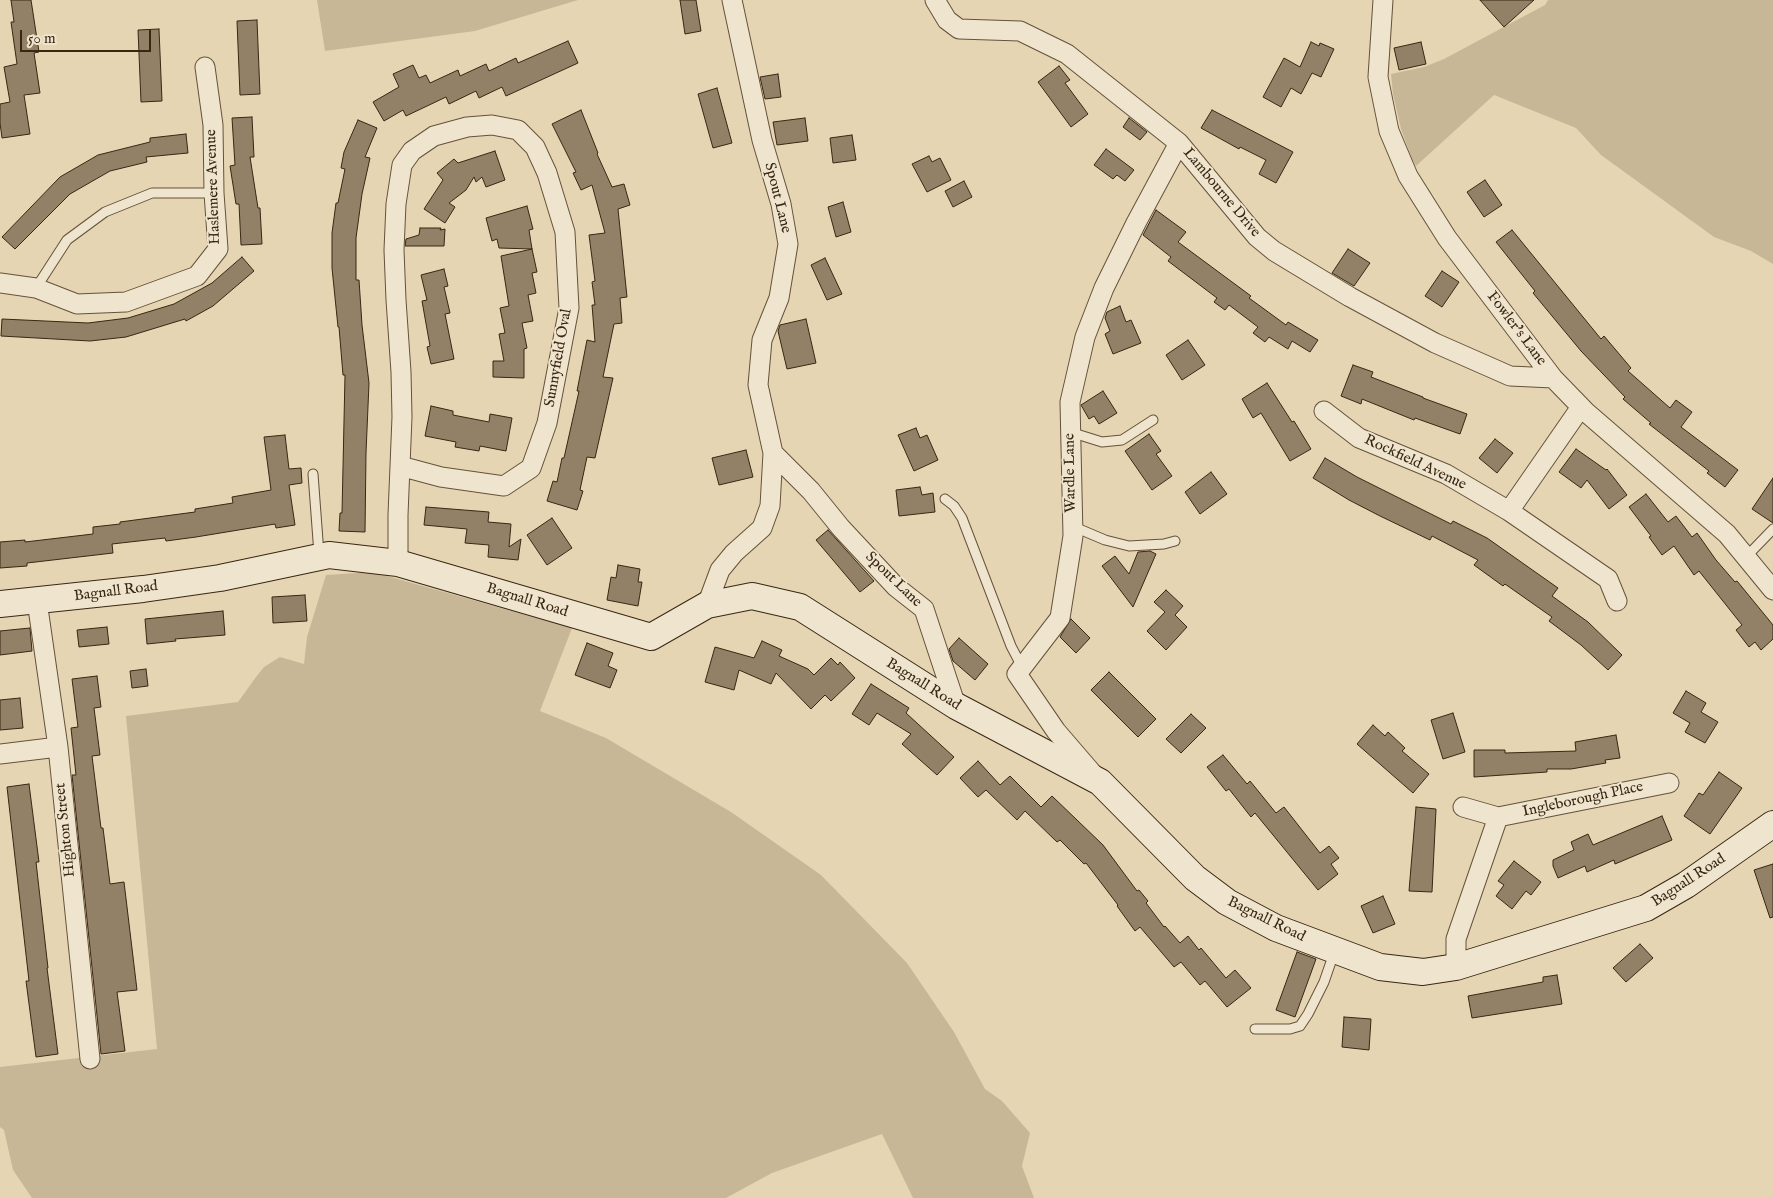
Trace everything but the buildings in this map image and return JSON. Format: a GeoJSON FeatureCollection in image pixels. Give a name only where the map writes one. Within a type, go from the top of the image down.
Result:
{"type":"FeatureCollection","features":[{"type":"Feature","properties":{"kind":"street","name":"Spout Lane"},"geometry":{"type":"LineString","coordinates":[[707,605],[720,570],[734,553],[762,528],[770,506],[773,453],[758,385],[762,340],[779,298],[788,244],[781,204],[762,140],[732,0]]}},
{"type":"Feature","properties":{"kind":"street","name":"Lambourne Drive"},"geometry":{"type":"LineString","coordinates":[[935,0],[947,20],[959,29],[1020,31],[1066,54],[1179,142],[1257,237],[1274,251],[1350,297],[1435,343],[1510,376],[1553,378]]}},
{"type":"Feature","properties":{"kind":"street","name":"Fowler's Lane"},"geometry":{"type":"LineString","coordinates":[[1383,0],[1378,77],[1389,131],[1408,176],[1447,238],[1553,378],[1581,407],[1727,534],[1773,590]]}},
{"type":"Feature","properties":{"kind":"street","name":"Haslemere Avenue"},"geometry":{"type":"LineString","coordinates":[[0,283],[36,288],[77,304],[126,302],[198,276],[218,249],[214,193],[213,125],[205,67]]}},
{"type":"Feature","properties":{"kind":"street","name":"Sunnyfield Oval"},"geometry":{"type":"LineString","coordinates":[[398,563],[398,515],[400,466],[402,417],[394,250],[396,204],[402,165],[412,151],[434,136],[475,126],[492,125],[518,130],[536,147],[547,174],[565,232],[569,308],[548,423],[531,468],[504,486],[441,478],[400,466]]}},
{"type":"Feature","properties":{"kind":"street","name":"Wardle Lane"},"geometry":{"type":"LineString","coordinates":[[1022,668],[1060,618],[1072,536],[1070,402],[1085,337],[1104,288],[1179,142]]}},
{"type":"Feature","properties":{"kind":"street"},"geometry":{"type":"LineString","coordinates":[[1509,511],[1581,407]]}},
{"type":"Feature","properties":{"kind":"street","name":"Rockfield Avenue"},"geometry":{"type":"LineString","coordinates":[[1324,411],[1359,438],[1446,474],[1509,511],[1608,579],[1617,601]]}},
{"type":"Feature","properties":{"kind":"street","name":"Spout Lane"},"geometry":{"type":"LineString","coordinates":[[773,453],[811,491],[841,528],[896,587],[924,609],[956,706]]}},
{"type":"Feature","properties":{"kind":"street","name":"Bagnall Road"},"geometry":{"type":"LineString","coordinates":[[0,604],[143,589],[220,578],[329,555],[398,563],[650,638],[707,605],[752,596],[800,607],[956,706],[1100,782],[1195,878],[1227,902],[1276,928],[1380,967],[1423,972],[1456,967],[1646,908],[1686,885],[1773,824]]}},
{"type":"Feature","properties":{"kind":"street","name":"Highton Street"},"geometry":{"type":"LineString","coordinates":[[37,601],[58,747],[90,1060]]}},
{"type":"Feature","properties":{"kind":"street"},"geometry":{"type":"LineString","coordinates":[[1022,668],[1017,674],[1056,731],[1100,782]]}},
{"type":"Feature","properties":{"kind":"street"},"geometry":{"type":"LineString","coordinates":[[0,754],[58,747]]}},
{"type":"Feature","properties":{"kind":"street","name":"Ingleborough Place"},"geometry":{"type":"LineString","coordinates":[[1463,807],[1498,817],[1669,783]]}},
{"type":"Feature","properties":{"kind":"street"},"geometry":{"type":"LineString","coordinates":[[1456,967],[1456,939],[1498,817]]}},
{"type":"Feature","properties":{"kind":"lane"},"geometry":{"type":"LineString","coordinates":[[36,288],[67,240],[105,212],[152,193],[214,193]]}},
{"type":"Feature","properties":{"kind":"lane"},"geometry":{"type":"LineString","coordinates":[[1070,432],[1102,442],[1122,440],[1153,420]]}},
{"type":"Feature","properties":{"kind":"lane"},"geometry":{"type":"LineString","coordinates":[[313,474],[320,557]]}},
{"type":"Feature","properties":{"kind":"lane"},"geometry":{"type":"LineString","coordinates":[[946,499],[954,506],[962,518],[1011,646],[1022,668]]}},
{"type":"Feature","properties":{"kind":"lane"},"geometry":{"type":"LineString","coordinates":[[1072,526],[1105,540],[1129,546],[1164,544],[1175,540]]}},
{"type":"Feature","properties":{"kind":"lane"},"geometry":{"type":"LineString","coordinates":[[1746,557],[1773,529]]}},
{"type":"Feature","properties":{"kind":"lane"},"geometry":{"type":"LineString","coordinates":[[1255,1029],[1290,1029],[1300,1026],[1324,982],[1335,950]]}},
{"type":"Feature","properties":{"kind":"shaded area"},"geometry":{"type":"Polygon","coordinates":[[[317,0],[578,0],[475,31],[325,51],[317,0]]]}},
{"type":"Feature","properties":{"kind":"shaded area"},"geometry":{"type":"Polygon","coordinates":[[[1548,0],[1773,0],[1773,264],[1751,251],[1714,237],[1601,155],[1576,128],[1494,95],[1416,166],[1401,129],[1393,94],[1391,74],[1424,67],[1444,59],[1545,5],[1548,0]]]}},
{"type":"Feature","properties":{"kind":"shaded area"},"geometry":{"type":"Polygon","coordinates":[[[373,572],[572,628],[540,711],[606,738],[731,812],[821,875],[907,963],[954,1032],[985,1089],[1002,1101],[1030,1133],[1022,1166],[1034,1198],[913,1198],[882,1134],[772,1173],[726,1198],[32,1198],[13,1170],[4,1130],[0,1127],[0,1067],[157,1049],[126,716],[238,702],[264,667],[280,657],[304,664],[307,637],[326,575],[373,572]]]}}]}
